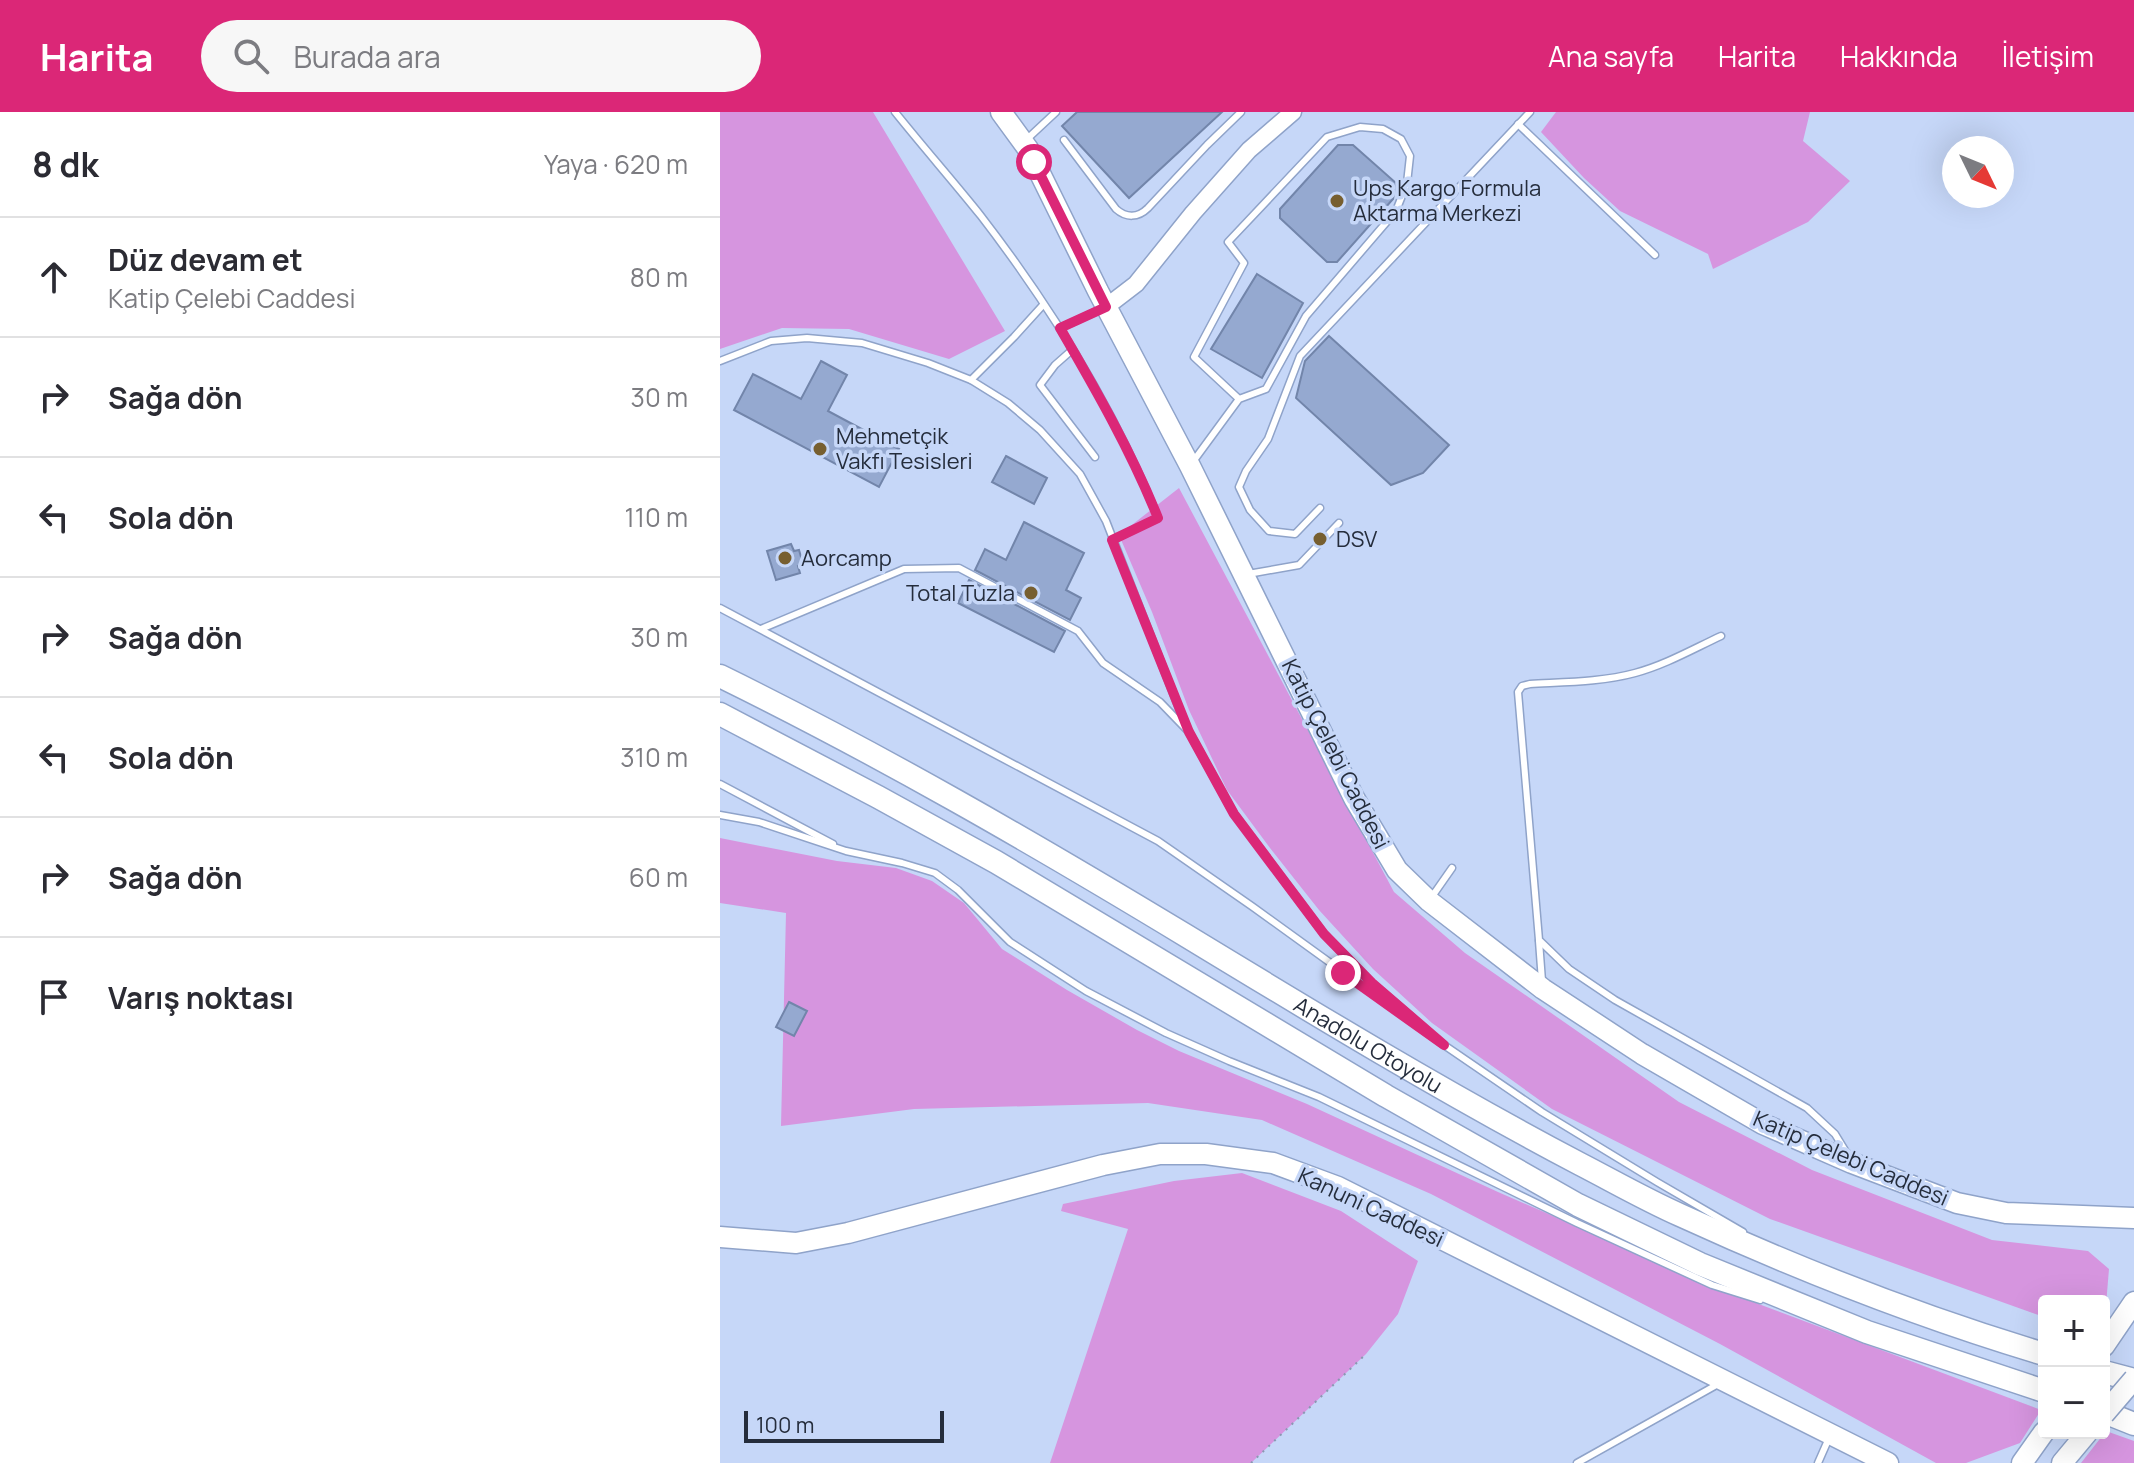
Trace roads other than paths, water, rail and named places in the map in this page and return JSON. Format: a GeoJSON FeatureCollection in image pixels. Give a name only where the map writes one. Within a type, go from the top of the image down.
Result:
{"type":"FeatureCollection","features":[{"type":"Feature","properties":{"kind":"highway","name":"Anadolu Otoyolu"},"geometry":{"type":"LineString","coordinates":[[720,676],[818,724],[1003,827],[1490,1117],[1678,1214],[1815,1273],[1982,1335],[2038,1352]]}},
{"type":"Feature","properties":{"kind":"highway","name":"Anadolu Otoyolu"},"geometry":{"type":"LineString","coordinates":[[720,714],[996,862],[1386,1096],[1578,1205],[1700,1264],[1867,1332],[2038,1389]]}},
{"type":"Feature","properties":{"kind":"highway"},"geometry":{"type":"LineString","coordinates":[[2110,1374],[2134,1380]]}},
{"type":"Feature","properties":{"kind":"highway"},"geometry":{"type":"LineString","coordinates":[[2110,1413],[2134,1416]]}},
{"type":"Feature","properties":{"kind":"highway"},"geometry":{"type":"LineString","coordinates":[[2110,1414],[2134,1424]]}},
{"type":"Feature","properties":{"kind":"main road","name":"Katip Çelebi Caddesi"},"geometry":{"type":"LineString","coordinates":[[1001,112],[1024,143],[1245,575],[1354,798],[1397,870],[1429,901],[1543,989],[1642,1054],[1763,1124],[1852,1163],[1957,1203],[2006,1213],[2134,1218]]}},
{"type":"Feature","properties":{"kind":"main road","name":"Kanuni Caddesi"},"geometry":{"type":"LineString","coordinates":[[720,1237],[796,1243],[848,1233],[1103,1165],[1160,1154],[1206,1154],[1273,1163],[1338,1187],[1888,1463]]}},
{"type":"Feature","properties":{"kind":"main road"},"geometry":{"type":"LineString","coordinates":[[2110,1338],[2134,1302]]}},
{"type":"Feature","properties":{"kind":"main road"},"geometry":{"type":"LineString","coordinates":[[2110,1406],[2134,1380]]}},
{"type":"Feature","properties":{"kind":"main road"},"geometry":{"type":"LineString","coordinates":[[2022,1463],[2039,1439]]}},
{"type":"Feature","properties":{"kind":"main road"},"geometry":{"type":"LineString","coordinates":[[2062,1463],[2082,1439]]}},
{"type":"Feature","properties":{"kind":"street"},"geometry":{"type":"LineString","coordinates":[[1106,307],[1136,284],[1249,150],[1293,112]]}},
{"type":"Feature","properties":{"kind":"lane"},"geometry":{"type":"LineString","coordinates":[[895,112],[982,217],[1060,328],[1110,414],[1158,518],[1112,540]]}},
{"type":"Feature","properties":{"kind":"lane"},"geometry":{"type":"LineString","coordinates":[[1024,143],[1056,112]]}},
{"type":"Feature","properties":{"kind":"lane"},"geometry":{"type":"LineString","coordinates":[[1064,140],[1116,209],[1126,215],[1138,215],[1241,112]]}},
{"type":"Feature","properties":{"kind":"lane"},"geometry":{"type":"LineString","coordinates":[[1320,508],[1295,534],[1269,531],[1250,510],[1239,487],[1268,439],[1300,356],[1530,112]]}},
{"type":"Feature","properties":{"kind":"lane"},"geometry":{"type":"LineString","coordinates":[[1518,124],[1655,255]]}},
{"type":"Feature","properties":{"kind":"lane"},"geometry":{"type":"LineString","coordinates":[[1190,466],[1239,399],[1266,389],[1306,316],[1396,211],[1407,183],[1410,156],[1401,139],[1383,129],[1360,127],[1327,137],[1228,242],[1244,263],[1194,357],[1239,399]]}},
{"type":"Feature","properties":{"kind":"lane"},"geometry":{"type":"LineString","coordinates":[[971,380],[1043,305]]}},
{"type":"Feature","properties":{"kind":"lane"},"geometry":{"type":"LineString","coordinates":[[1060,328],[1106,307]]}},
{"type":"Feature","properties":{"kind":"lane"},"geometry":{"type":"LineString","coordinates":[[720,361],[771,341],[807,338],[862,343],[971,380],[1008,403],[1040,430],[1080,474],[1099,509],[1189,732],[1234,814],[1324,934],[1372,983],[1444,1045]]}},
{"type":"Feature","properties":{"kind":"lane"},"geometry":{"type":"LineString","coordinates":[[1072,350],[1055,365],[1040,385],[1095,457]]}},
{"type":"Feature","properties":{"kind":"lane"},"geometry":{"type":"LineString","coordinates":[[1245,575],[1299,565],[1339,523]]}},
{"type":"Feature","properties":{"kind":"lane"},"geometry":{"type":"LineString","coordinates":[[761,629],[904,569],[959,568],[1078,631],[1103,663],[1160,702],[1189,732]]}},
{"type":"Feature","properties":{"kind":"lane"},"geometry":{"type":"LineString","coordinates":[[720,608],[1158,841],[1542,1112],[1749,1235]]}},
{"type":"Feature","properties":{"kind":"lane"},"geometry":{"type":"LineString","coordinates":[[1543,989],[1518,692],[1522,686],[1530,684],[1633,674],[1721,636]]}},
{"type":"Feature","properties":{"kind":"lane"},"geometry":{"type":"LineString","coordinates":[[720,784],[846,851]]}},
{"type":"Feature","properties":{"kind":"lane"},"geometry":{"type":"LineString","coordinates":[[720,815],[759,822],[846,851],[935,873],[958,890],[1010,942],[1086,991],[1166,1033],[1319,1097],[1712,1285],[1769,1302]]}},
{"type":"Feature","properties":{"kind":"lane"},"geometry":{"type":"LineString","coordinates":[[1429,901],[1452,868]]}},
{"type":"Feature","properties":{"kind":"lane"},"geometry":{"type":"LineString","coordinates":[[1539,940],[1569,969],[1615,1000],[1807,1108],[1835,1134],[1852,1163]]}},
{"type":"Feature","properties":{"kind":"lane"},"geometry":{"type":"LineString","coordinates":[[1762,1243],[1815,1273]]}},
{"type":"Feature","properties":{"kind":"lane"},"geometry":{"type":"LineString","coordinates":[[1783,1306],[1867,1332]]}},
{"type":"Feature","properties":{"kind":"lane"},"geometry":{"type":"LineString","coordinates":[[1577,1463],[1723,1382]]}},
{"type":"Feature","properties":{"kind":"lane"},"geometry":{"type":"LineString","coordinates":[[1818,1463],[1830,1435]]}},
{"type":"Feature","properties":{"kind":"place","name":"Ups Kargo Formula Aktarma Merkezi"},"geometry":{"type":"Point","coordinates":[1337,201]}},
{"type":"Feature","properties":{"kind":"place","name":"Mehmetçik Vakfı Tesisleri"},"geometry":{"type":"Point","coordinates":[820,449]}},
{"type":"Feature","properties":{"kind":"place","name":"DSV"},"geometry":{"type":"Point","coordinates":[1320,539]}},
{"type":"Feature","properties":{"kind":"place","name":"Aorcamp"},"geometry":{"type":"Point","coordinates":[785,558]}},
{"type":"Feature","properties":{"kind":"place","name":"Total Tuzla"},"geometry":{"type":"Point","coordinates":[1031,593]}}]}
